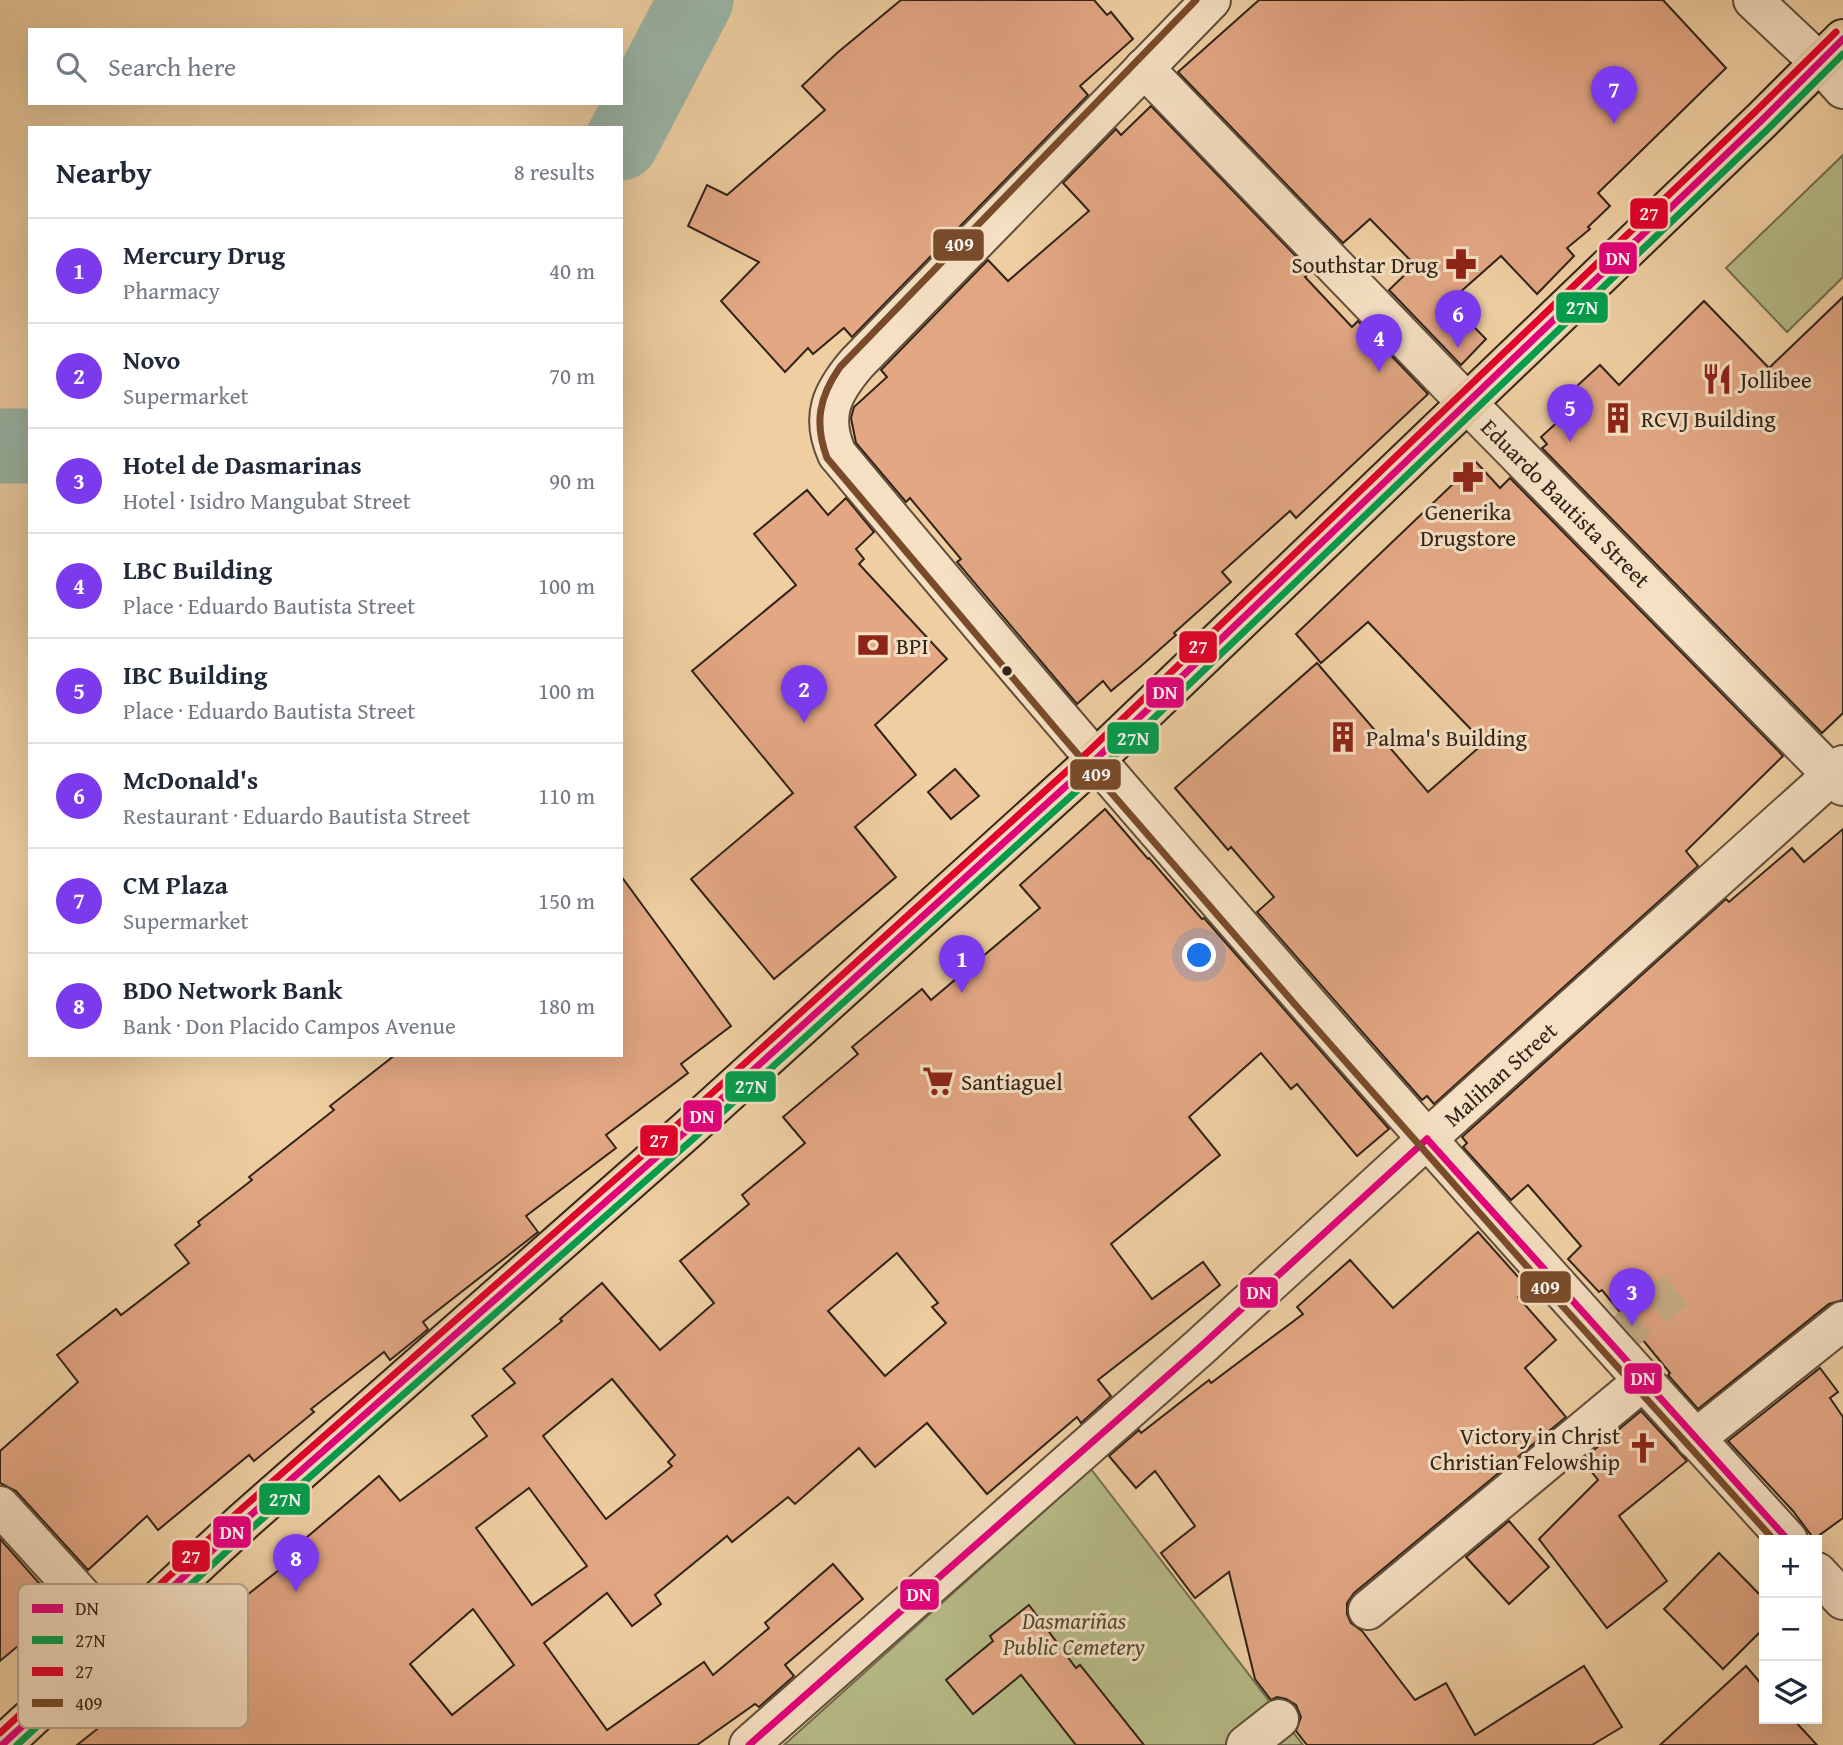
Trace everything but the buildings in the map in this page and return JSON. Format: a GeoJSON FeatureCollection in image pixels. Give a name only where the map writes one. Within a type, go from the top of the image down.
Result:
{"type":"FeatureCollection","features":[{"type":"Feature","properties":{"kind":"main road"},"geometry":{"type":"LineString","coordinates":[[176,1584],[676,1140],[1096,759],[1468,404],[1835,63]]}},
{"type":"Feature","properties":{"kind":"main road"},"geometry":{"type":"LineString","coordinates":[[2,1745],[20,1728]]}},
{"type":"Feature","properties":{"kind":"street"},"geometry":{"type":"LineString","coordinates":[[1211,0],[857,363],[841,382],[831,404],[828,424],[831,440],[837,454],[1004,654],[1427,1139],[1783,1535]]}},
{"type":"Feature","properties":{"kind":"street"},"geometry":{"type":"LineString","coordinates":[[1753,0],[1835,63]]}},
{"type":"Feature","properties":{"kind":"street","name":"Eduardo Bautista Street"},"geometry":{"type":"LineString","coordinates":[[1144,68],[1468,404],[1840,775]]}},
{"type":"Feature","properties":{"kind":"street","name":"Malihan Street"},"geometry":{"type":"LineString","coordinates":[[749,1745],[1200,1347],[1427,1139],[1840,775]]}},
{"type":"Feature","properties":{"kind":"street"},"geometry":{"type":"LineString","coordinates":[[1695,1439],[1843,1321]]}},
{"type":"Feature","properties":{"kind":"street"},"geometry":{"type":"LineString","coordinates":[[1368,1610],[1643,1381]]}},
{"type":"Feature","properties":{"kind":"street"},"geometry":{"type":"LineString","coordinates":[[0,1506],[71,1584]]}},
{"type":"Feature","properties":{"kind":"street"},"geometry":{"type":"LineString","coordinates":[[1822,1577],[1843,1600]]}},
{"type":"Feature","properties":{"kind":"street"},"geometry":{"type":"LineString","coordinates":[[1246,1745],[1279,1719]]}},
{"type":"Feature","properties":{"kind":"green space"},"geometry":{"type":"Polygon","coordinates":[[[1843,155],[1843,277],[1787,332],[1726,268],[1843,155]]]}},
{"type":"Feature","properties":{"kind":"green space","name":"Dasmariñas Public Cemetery"},"geometry":{"type":"Polygon","coordinates":[[[1091,1469],[1303,1745],[784,1745],[1091,1469]]]}},
{"type":"Feature","properties":{"kind":"waterway"},"geometry":{"type":"LineString","coordinates":[[623,139],[696,0]]}},
{"type":"Feature","properties":{"kind":"waterway"},"geometry":{"type":"LineString","coordinates":[[0,446],[28,446]]}},
{"type":"Feature","properties":{"kind":"tunnel"},"geometry":{"type":"LineString","coordinates":[[1610,1344],[1676,1290]]}},
{"type":"Feature","properties":{"kind":"transit line","name":"409"},"geometry":{"type":"LineString","coordinates":[[1196,0],[840,367],[827,389],[821,411],[821,433],[827,458],[1062,736],[1299,1009],[1769,1535]]}},
{"type":"Feature","properties":{"kind":"transit line","name":"27"},"geometry":{"type":"LineString","coordinates":[[160,1584],[238,1512],[679,1123],[1089,751],[1836,32]]}},
{"type":"Feature","properties":{"kind":"transit line","name":"DN"},"geometry":{"type":"LineString","coordinates":[[176,1584],[686,1131],[1096,759],[1762,120],[1843,39]]}},
{"type":"Feature","properties":{"kind":"transit line","name":"27N"},"geometry":{"type":"LineString","coordinates":[[191,1584],[693,1139],[1103,767],[1843,54]]}},
{"type":"Feature","properties":{"kind":"transit line","name":"DN"},"geometry":{"type":"LineString","coordinates":[[1427,1139],[1783,1535]]}},
{"type":"Feature","properties":{"kind":"transit line","name":"DN"},"geometry":{"type":"LineString","coordinates":[[749,1745],[1200,1347],[1427,1139]]}},
{"type":"Feature","properties":{"kind":"transit line","name":"27"},"geometry":{"type":"LineString","coordinates":[[0,1733],[18,1716]]}},
{"type":"Feature","properties":{"kind":"transit line","name":"DN"},"geometry":{"type":"LineString","coordinates":[[2,1745],[20,1728]]}},
{"type":"Feature","properties":{"kind":"transit line","name":"27N"},"geometry":{"type":"LineString","coordinates":[[17,1745],[35,1728]]}},
{"type":"Feature","properties":{"kind":"place","name":"CM Plaza"},"geometry":{"type":"Point","coordinates":[1614,124]}},
{"type":"Feature","properties":{"kind":"place","name":"Southstar Drug"},"geometry":{"type":"Point","coordinates":[1461,264]}},
{"type":"Feature","properties":{"kind":"place","name":"McDonald's"},"geometry":{"type":"Point","coordinates":[1458,348]}},
{"type":"Feature","properties":{"kind":"place","name":"LBC Building"},"geometry":{"type":"Point","coordinates":[1379,372]}},
{"type":"Feature","properties":{"kind":"place","name":"Jollibee"},"geometry":{"type":"Point","coordinates":[1717,379]}},
{"type":"Feature","properties":{"kind":"place","name":"RCVJ Building"},"geometry":{"type":"Point","coordinates":[1618,418]}},
{"type":"Feature","properties":{"kind":"place","name":"IBC Building"},"geometry":{"type":"Point","coordinates":[1570,442]}},
{"type":"Feature","properties":{"kind":"place","name":"Generika Drugstore"},"geometry":{"type":"Point","coordinates":[1468,477]}},
{"type":"Feature","properties":{"kind":"place","name":"BPI"},"geometry":{"type":"Point","coordinates":[873,645]}},
{"type":"Feature","properties":{"kind":"place","name":"Novo"},"geometry":{"type":"Point","coordinates":[804,723]}},
{"type":"Feature","properties":{"kind":"place","name":"Palma's Building"},"geometry":{"type":"Point","coordinates":[1343,737]}},
{"type":"Feature","properties":{"kind":"place","name":"Mercury Drug"},"geometry":{"type":"Point","coordinates":[962,993]}},
{"type":"Feature","properties":{"kind":"place","name":"Santiaguel"},"geometry":{"type":"Point","coordinates":[938,1081]}},
{"type":"Feature","properties":{"kind":"place","name":"Hotel de Dasmarinas"},"geometry":{"type":"Point","coordinates":[1632,1326]}},
{"type":"Feature","properties":{"kind":"place","name":"Victory in Christ Christian Felowship"},"geometry":{"type":"Point","coordinates":[1643,1448]}},
{"type":"Feature","properties":{"kind":"place","name":"BDO Network Bank"},"geometry":{"type":"Point","coordinates":[296,1592]}}]}
